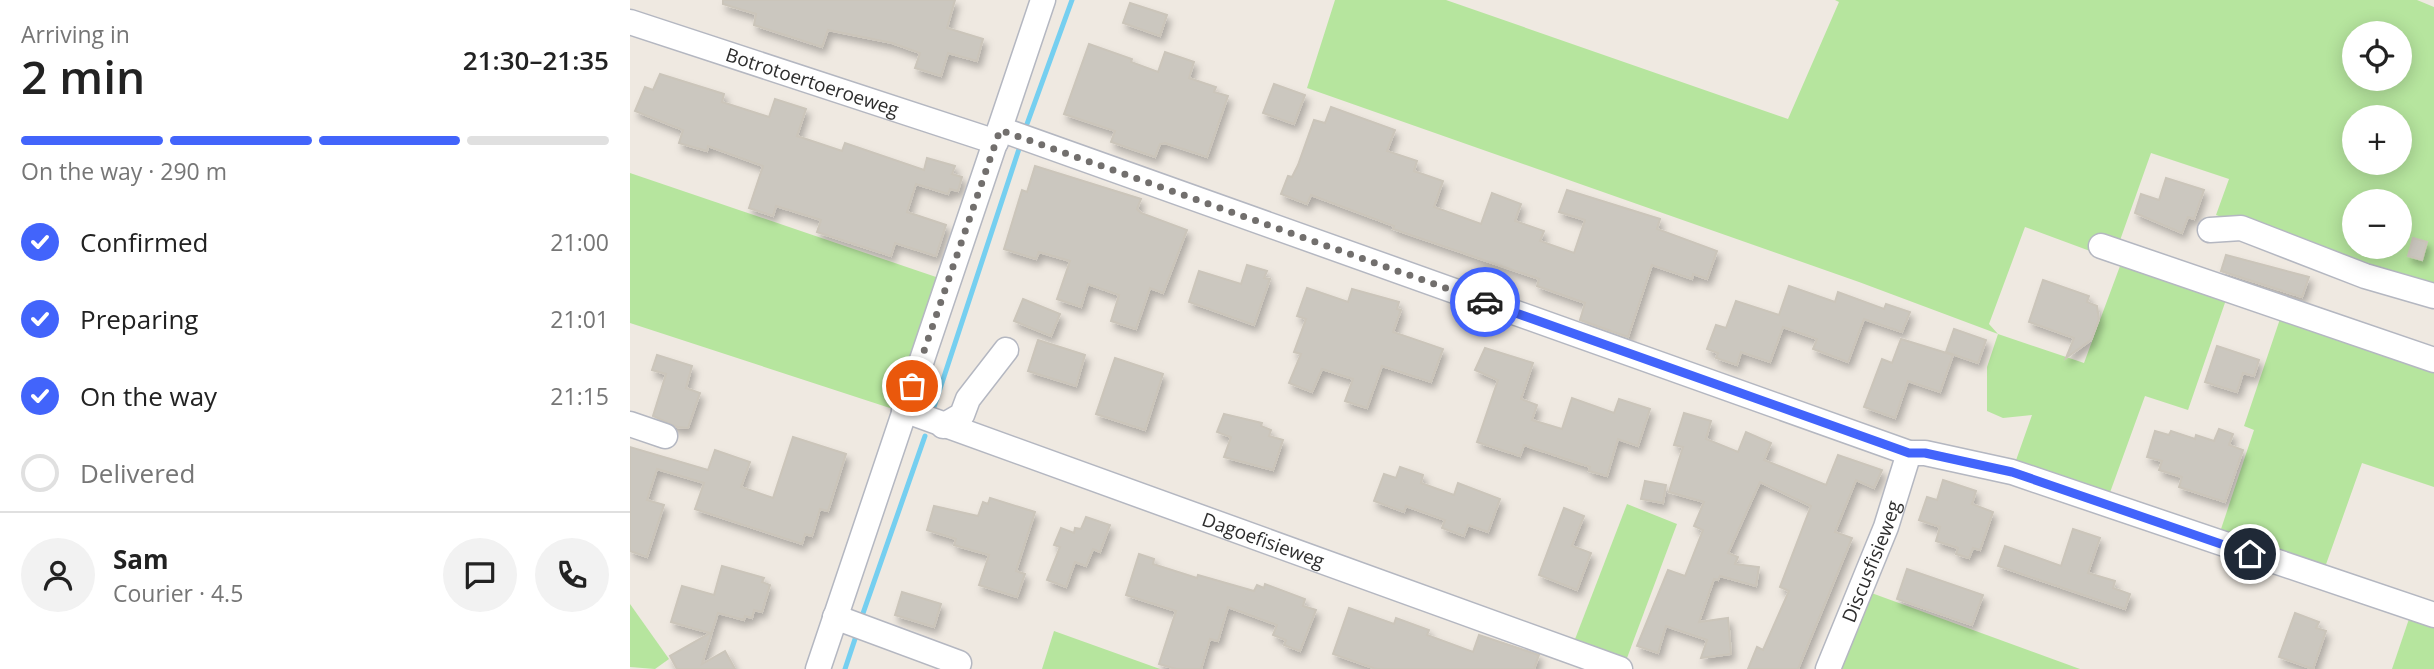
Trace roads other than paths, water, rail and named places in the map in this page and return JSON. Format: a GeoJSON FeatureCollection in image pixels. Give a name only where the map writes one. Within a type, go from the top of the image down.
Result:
{"type":"FeatureCollection","features":[{"type":"Feature","properties":{"kind":"street"},"geometry":{"type":"LineString","coordinates":[[818,669],[1043,0]]}},
{"type":"Feature","properties":{"kind":"street","name":"Botrotoertoeroeweg"},"geometry":{"type":"LineString","coordinates":[[630,22],[998,136],[1909,453],[1925,453],[2012,472],[2434,615]]}},
{"type":"Feature","properties":{"kind":"street"},"geometry":{"type":"LineString","coordinates":[[2210,230],[2241,228],[2365,276],[2434,296]]}},
{"type":"Feature","properties":{"kind":"street"},"geometry":{"type":"LineString","coordinates":[[2102,246],[2434,360]]}},
{"type":"Feature","properties":{"kind":"street"},"geometry":{"type":"LineString","coordinates":[[943,426],[962,415],[968,398],[1006,350]]}},
{"type":"Feature","properties":{"kind":"street","name":"Dagoefisieweg"},"geometry":{"type":"LineString","coordinates":[[904,410],[1620,669]]}},
{"type":"Feature","properties":{"kind":"street"},"geometry":{"type":"LineString","coordinates":[[630,424],[665,436]]}},
{"type":"Feature","properties":{"kind":"street","name":"Discusfisieweg"},"geometry":{"type":"LineString","coordinates":[[1828,669],[1886,527],[1909,453]]}},
{"type":"Feature","properties":{"kind":"street"},"geometry":{"type":"LineString","coordinates":[[835,617],[959,663]]}},
{"type":"Feature","properties":{"kind":"waterway"},"geometry":{"type":"LineString","coordinates":[[1027,124],[1072,0]]}},
{"type":"Feature","properties":{"kind":"waterway"},"geometry":{"type":"LineString","coordinates":[[934,407],[1019,149]]}},
{"type":"Feature","properties":{"kind":"waterway"},"geometry":{"type":"LineString","coordinates":[[861,619],[925,436]]}},
{"type":"Feature","properties":{"kind":"waterway"},"geometry":{"type":"LineString","coordinates":[[845,669],[857,633]]}}]}
